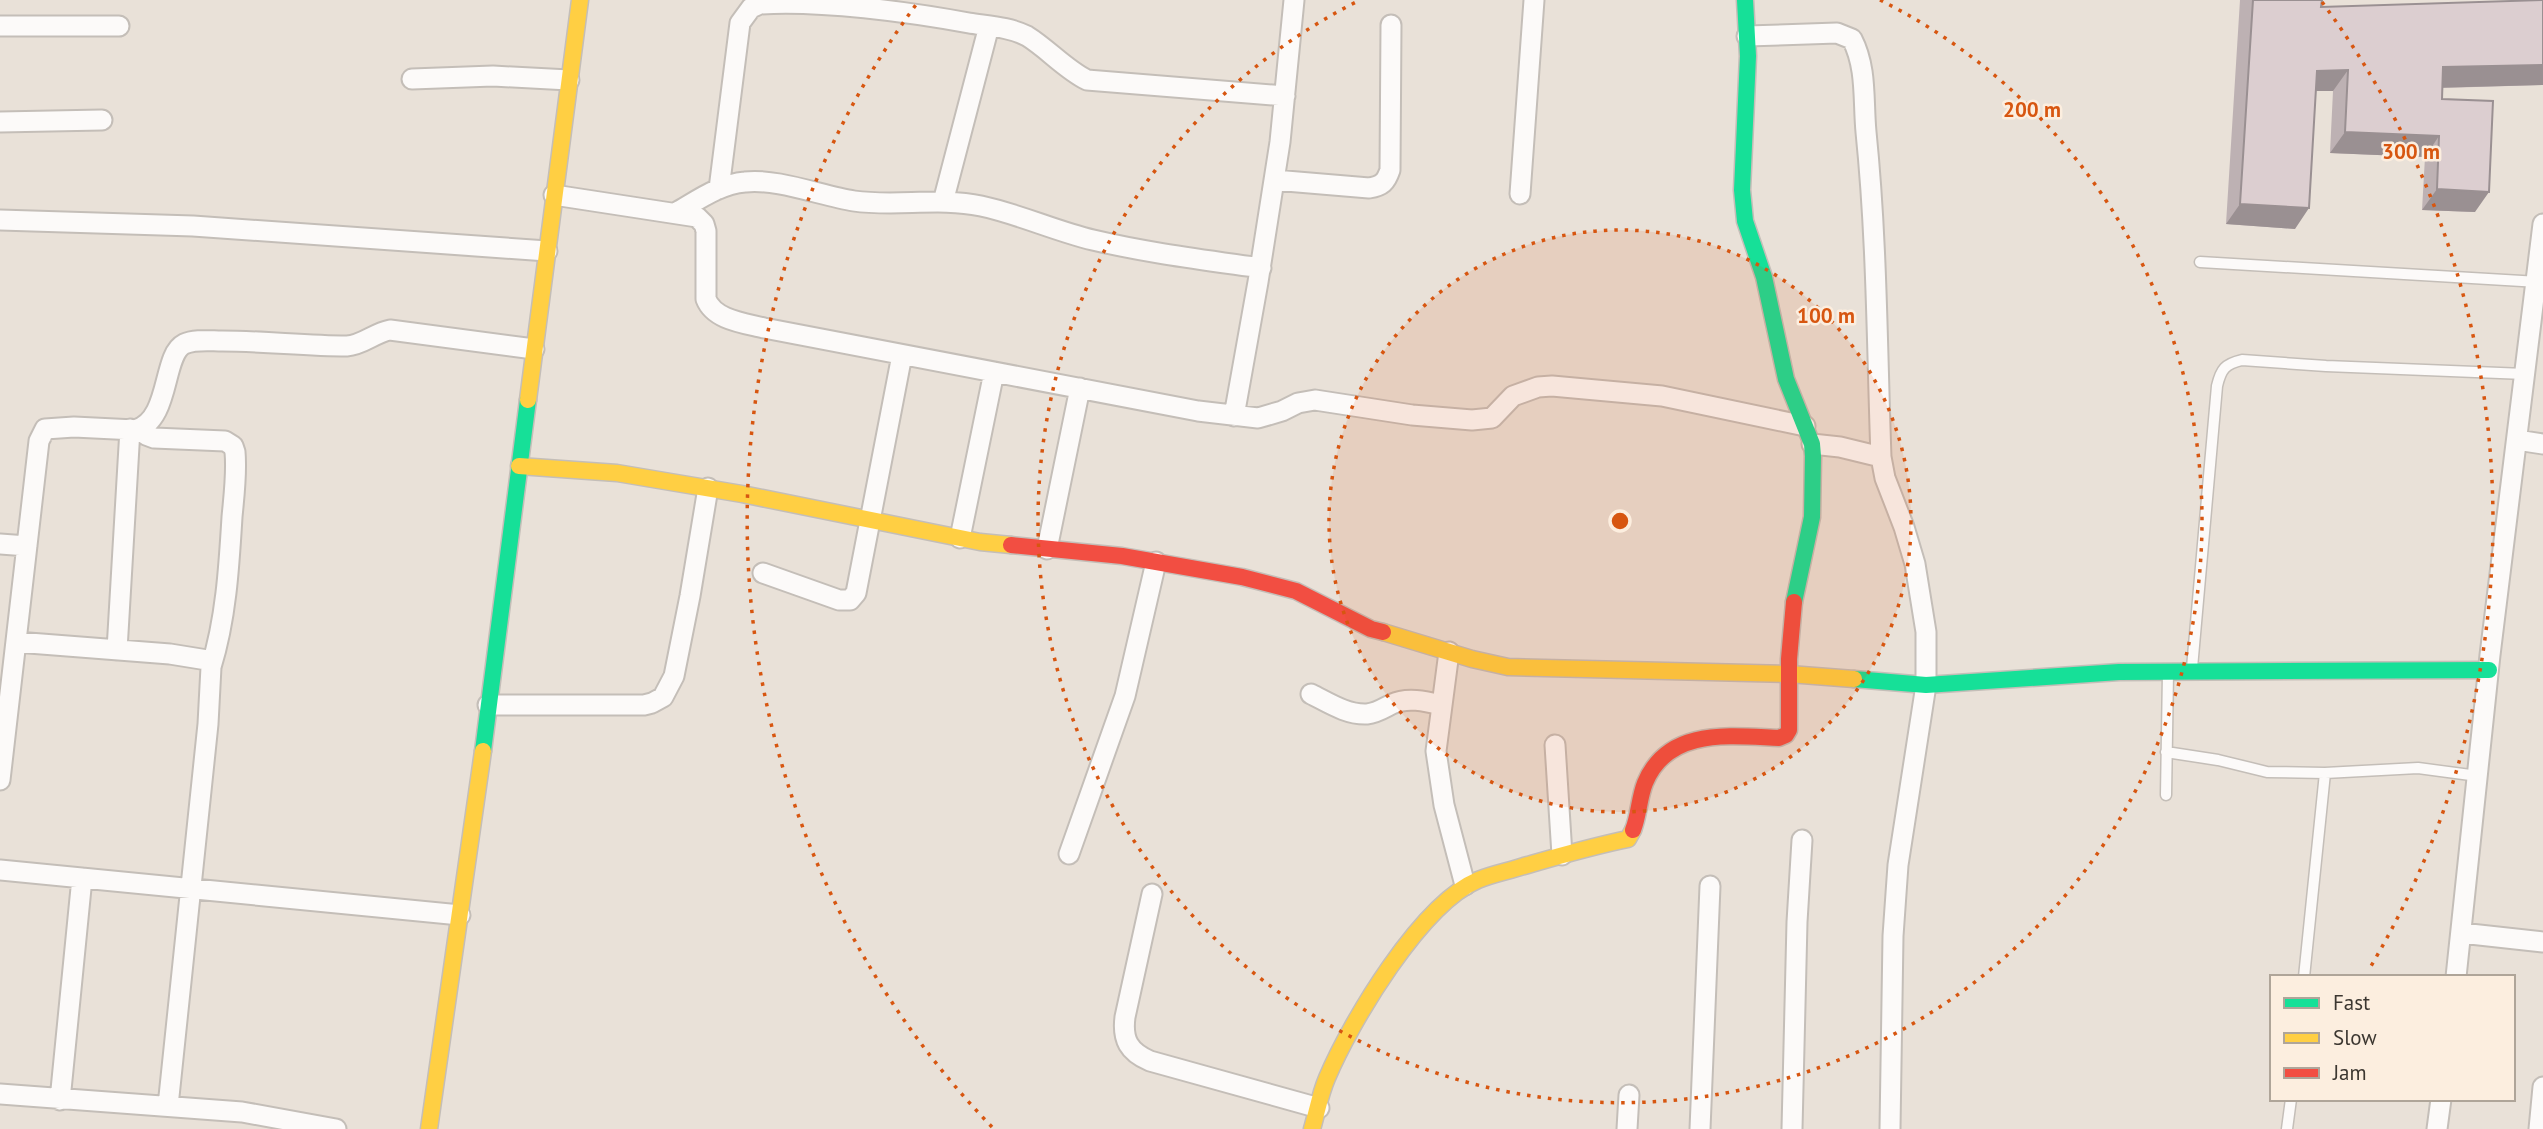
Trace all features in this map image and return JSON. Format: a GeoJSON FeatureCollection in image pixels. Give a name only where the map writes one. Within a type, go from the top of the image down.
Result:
{"type":"FeatureCollection","features":[{"type":"Feature","properties":{"kind":"street"},"geometry":{"type":"LineString","coordinates":[[429,1129],[460,915],[580,0]]}},
{"type":"Feature","properties":{"kind":"street"},"geometry":{"type":"LineString","coordinates":[[1234,416],[1274,180],[1294,0]]}},
{"type":"Feature","properties":{"kind":"street"},"geometry":{"type":"LineString","coordinates":[[1520,194],[1534,0]]}},
{"type":"Feature","properties":{"kind":"street"},"geometry":{"type":"LineString","coordinates":[[1312,1129],[1327,1079],[1357,1017],[1432,916],[1453,893],[1465,884],[1562,855],[1628,839],[1634,830],[1649,775],[1665,753],[1678,743],[1693,737],[1779,738],[1786,735],[1788,730],[1789,674],[1796,588],[1808,542],[1814,498],[1808,435],[1786,379],[1764,277],[1745,221],[1742,159],[1748,56],[1745,0]]}},
{"type":"Feature","properties":{"kind":"street"},"geometry":{"type":"LineString","coordinates":[[719,189],[740,23],[751,8],[770,2],[825,2],[989,26],[1025,35],[1074,74],[1087,80],[1284,96]]}},
{"type":"Feature","properties":{"kind":"street"},"geometry":{"type":"LineString","coordinates":[[1274,180],[1369,188],[1385,182],[1390,170],[1391,25]]}},
{"type":"Feature","properties":{"kind":"street"},"geometry":{"type":"LineString","coordinates":[[0,26],[119,26]]}},
{"type":"Feature","properties":{"kind":"street"},"geometry":{"type":"LineString","coordinates":[[943,202],[989,26]]}},
{"type":"Feature","properties":{"kind":"street"},"geometry":{"type":"LineString","coordinates":[[1747,36],[1837,33],[1852,38],[1860,54],[1872,188],[1881,457],[1889,490],[1915,564],[1926,632],[1926,685],[1898,866],[1893,936],[1890,1129]]}},
{"type":"Feature","properties":{"kind":"street"},"geometry":{"type":"LineString","coordinates":[[412,79],[493,76],[569,79]]}},
{"type":"Feature","properties":{"kind":"street"},"geometry":{"type":"LineString","coordinates":[[0,122],[102,120]]}},
{"type":"Feature","properties":{"kind":"street"},"geometry":{"type":"LineString","coordinates":[[677,212],[719,189],[755,181],[878,204],[943,202],[981,206],[1090,240],[1261,268]]}},
{"type":"Feature","properties":{"kind":"street"},"geometry":{"type":"LineString","coordinates":[[554,195],[698,217],[704,224],[707,242],[706,299],[709,308],[720,316],[764,328],[1250,418],[1267,416],[1298,403],[1315,400],[1401,414],[1472,420],[1492,418],[1513,396],[1524,391],[1552,386],[1662,396],[1881,457]]}},
{"type":"Feature","properties":{"kind":"street"},"geometry":{"type":"LineString","coordinates":[[0,220],[193,226],[547,251]]}},
{"type":"Feature","properties":{"kind":"street"},"geometry":{"type":"LineString","coordinates":[[2456,975],[2489,670],[2525,374],[2540,282],[2543,224]]}},
{"type":"Feature","properties":{"kind":"street"},"geometry":{"type":"LineString","coordinates":[[117,650],[136,429],[159,406],[177,349],[187,342],[259,341],[347,346],[359,344],[376,333],[390,330],[534,349]]}},
{"type":"Feature","properties":{"kind":"street"},"geometry":{"type":"LineString","coordinates":[[763,573],[833,599],[850,600],[856,593],[902,355]]}},
{"type":"Feature","properties":{"kind":"street"},"geometry":{"type":"LineString","coordinates":[[960,538],[994,372]]}},
{"type":"Feature","properties":{"kind":"street"},"geometry":{"type":"LineString","coordinates":[[1048,549],[1080,388]]}},
{"type":"Feature","properties":{"kind":"street"},"geometry":{"type":"LineString","coordinates":[[0,780],[38,441],[42,431],[48,428],[74,427],[136,429],[153,438],[225,441],[233,446],[235,452],[231,542],[224,606],[211,667],[208,724],[168,1106]]}},
{"type":"Feature","properties":{"kind":"street"},"geometry":{"type":"LineString","coordinates":[[2517,440],[2543,444]]}},
{"type":"Feature","properties":{"kind":"street"},"geometry":{"type":"LineString","coordinates":[[519,466],[617,473],[708,488],[980,542],[1156,562],[1242,577],[1296,591],[1371,629],[1507,667],[1789,674],[1874,683],[1926,685],[2119,672],[2489,670]]}},
{"type":"Feature","properties":{"kind":"street"},"geometry":{"type":"LineString","coordinates":[[488,705],[644,705],[663,697],[674,676],[708,488]]}},
{"type":"Feature","properties":{"kind":"street"},"geometry":{"type":"LineString","coordinates":[[0,544],[27,546]]}},
{"type":"Feature","properties":{"kind":"street"},"geometry":{"type":"LineString","coordinates":[[1069,854],[1125,696],[1156,562]]}},
{"type":"Feature","properties":{"kind":"street"},"geometry":{"type":"LineString","coordinates":[[16,642],[202,658],[207,660],[211,667]]}},
{"type":"Feature","properties":{"kind":"street"},"geometry":{"type":"LineString","coordinates":[[1448,652],[1436,751],[1438,775],[1465,884]]}},
{"type":"Feature","properties":{"kind":"street"},"geometry":{"type":"LineString","coordinates":[[1311,694],[1357,713],[1370,714],[1395,702],[1405,701],[1418,700],[1441,705]]}},
{"type":"Feature","properties":{"kind":"street"},"geometry":{"type":"LineString","coordinates":[[1555,745],[1562,855]]}},
{"type":"Feature","properties":{"kind":"street"},"geometry":{"type":"LineString","coordinates":[[1792,1129],[1797,922],[1802,840]]}},
{"type":"Feature","properties":{"kind":"street"},"geometry":{"type":"LineString","coordinates":[[0,870],[460,915]]}},
{"type":"Feature","properties":{"kind":"street"},"geometry":{"type":"LineString","coordinates":[[60,1100],[82,878]]}},
{"type":"Feature","properties":{"kind":"street"},"geometry":{"type":"LineString","coordinates":[[1700,1129],[1710,886]]}},
{"type":"Feature","properties":{"kind":"street"},"geometry":{"type":"LineString","coordinates":[[1152,894],[1125,1017],[1127,1046],[1150,1061],[1319,1108]]}},
{"type":"Feature","properties":{"kind":"street"},"geometry":{"type":"LineString","coordinates":[[2461,933],[2543,942]]}},
{"type":"Feature","properties":{"kind":"street"},"geometry":{"type":"LineString","coordinates":[[2539,1129],[2543,1087]]}},
{"type":"Feature","properties":{"kind":"street"},"geometry":{"type":"LineString","coordinates":[[0,1094],[242,1112],[336,1129]]}},
{"type":"Feature","properties":{"kind":"street"},"geometry":{"type":"LineString","coordinates":[[1627,1129],[1629,1096]]}},
{"type":"Feature","properties":{"kind":"street"},"geometry":{"type":"LineString","coordinates":[[2437,1129],[2441,1101]]}},
{"type":"Feature","properties":{"kind":"lane"},"geometry":{"type":"LineString","coordinates":[[2200,262],[2540,282]]}},
{"type":"Feature","properties":{"kind":"lane"},"geometry":{"type":"LineString","coordinates":[[2192,672],[2216,399],[2221,370],[2230,363],[2242,360],[2525,374]]}},
{"type":"Feature","properties":{"kind":"lane"},"geometry":{"type":"LineString","coordinates":[[2166,795],[2168,672]]}},
{"type":"Feature","properties":{"kind":"lane"},"geometry":{"type":"LineString","coordinates":[[2166,752],[2218,760],[2254,771],[2325,773],[2418,768],[2478,776]]}},
{"type":"Feature","properties":{"kind":"lane"},"geometry":{"type":"LineString","coordinates":[[2304,975],[2325,773]]}},
{"type":"Feature","properties":{"kind":"lane"},"geometry":{"type":"LineString","coordinates":[[2287,1129],[2291,1101]]}},
{"type":"Feature","properties":{"kind":"building"},"geometry":{"type":"Polygon","coordinates":[[[2253,0],[2322,0],[2321,7],[2543,0],[2543,65],[2443,67],[2442,99],[2493,101],[2489,192],[2437,189],[2439,136],[2345,132],[2348,70],[2317,71],[2309,208],[2240,204],[2253,0]]]}},
{"type":"Feature","properties":{"kind":"traffic: fast"},"geometry":{"type":"LineString","coordinates":[[1745,0],[1748,56],[1742,190],[1745,221],[1764,277],[1786,379],[1812,444],[1813,456],[1812,517],[1794,602]]}},
{"type":"Feature","properties":{"kind":"traffic: fast"},"geometry":{"type":"LineString","coordinates":[[483,751],[528,400]]}},
{"type":"Feature","properties":{"kind":"traffic: fast"},"geometry":{"type":"LineString","coordinates":[[1854,679],[1926,685],[2119,672],[2489,670]]}},
{"type":"Feature","properties":{"kind":"traffic: slow"},"geometry":{"type":"LineString","coordinates":[[528,400],[580,0]]}},
{"type":"Feature","properties":{"kind":"traffic: slow"},"geometry":{"type":"LineString","coordinates":[[519,466],[617,473],[742,494],[980,542],[1011,545]]}},
{"type":"Feature","properties":{"kind":"traffic: slow"},"geometry":{"type":"LineString","coordinates":[[1383,632],[1508,667],[1789,674],[1854,679]]}},
{"type":"Feature","properties":{"kind":"traffic: slow"},"geometry":{"type":"LineString","coordinates":[[429,1129],[483,751]]}},
{"type":"Feature","properties":{"kind":"traffic: slow"},"geometry":{"type":"LineString","coordinates":[[1312,1129],[1325,1084],[1353,1026],[1390,967],[1434,913],[1456,893],[1478,880],[1628,839],[1633,830]]}},
{"type":"Feature","properties":{"kind":"traffic: jam"},"geometry":{"type":"LineString","coordinates":[[1011,545],[1122,556],[1242,577],[1296,591],[1371,629],[1383,632]]}},
{"type":"Feature","properties":{"kind":"traffic: jam"},"geometry":{"type":"LineString","coordinates":[[1633,830],[1645,783],[1655,765],[1669,752],[1702,739],[1741,736],[1779,738],[1786,735],[1789,730],[1789,659],[1794,602]]}}]}
